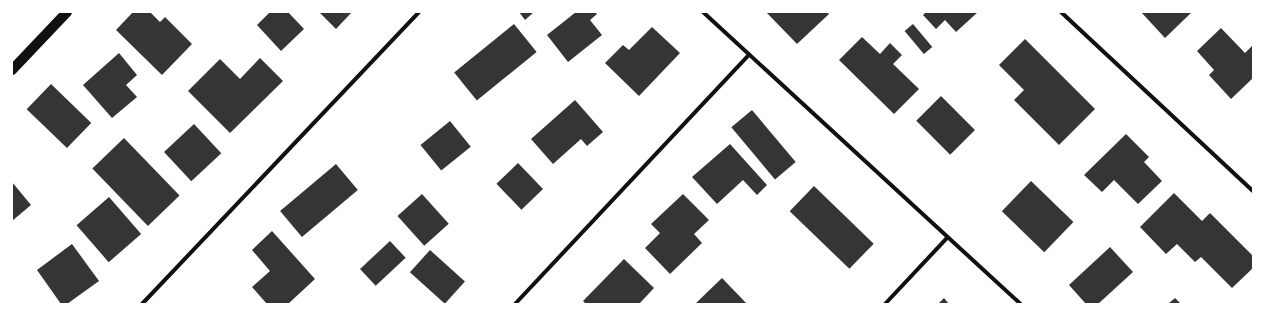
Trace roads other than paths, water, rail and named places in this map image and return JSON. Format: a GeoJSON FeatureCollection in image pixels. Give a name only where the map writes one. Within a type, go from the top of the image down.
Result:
{"type":"FeatureCollection","features":[{"type":"Feature","properties":{"kind":"main road"},"geometry":{"type":"LineString","coordinates":[[12,70],[67,12]]}},
{"type":"Feature","properties":{"kind":"street"},"geometry":{"type":"LineString","coordinates":[[142,304],[418,12]]}},
{"type":"Feature","properties":{"kind":"street"},"geometry":{"type":"LineString","coordinates":[[703,12],[1020,304]]}},
{"type":"Feature","properties":{"kind":"street"},"geometry":{"type":"LineString","coordinates":[[1061,12],[1253,191]]}},
{"type":"Feature","properties":{"kind":"street"},"geometry":{"type":"LineString","coordinates":[[515,304],[749,55]]}},
{"type":"Feature","properties":{"kind":"street"},"geometry":{"type":"LineString","coordinates":[[885,304],[948,238]]}}]}
